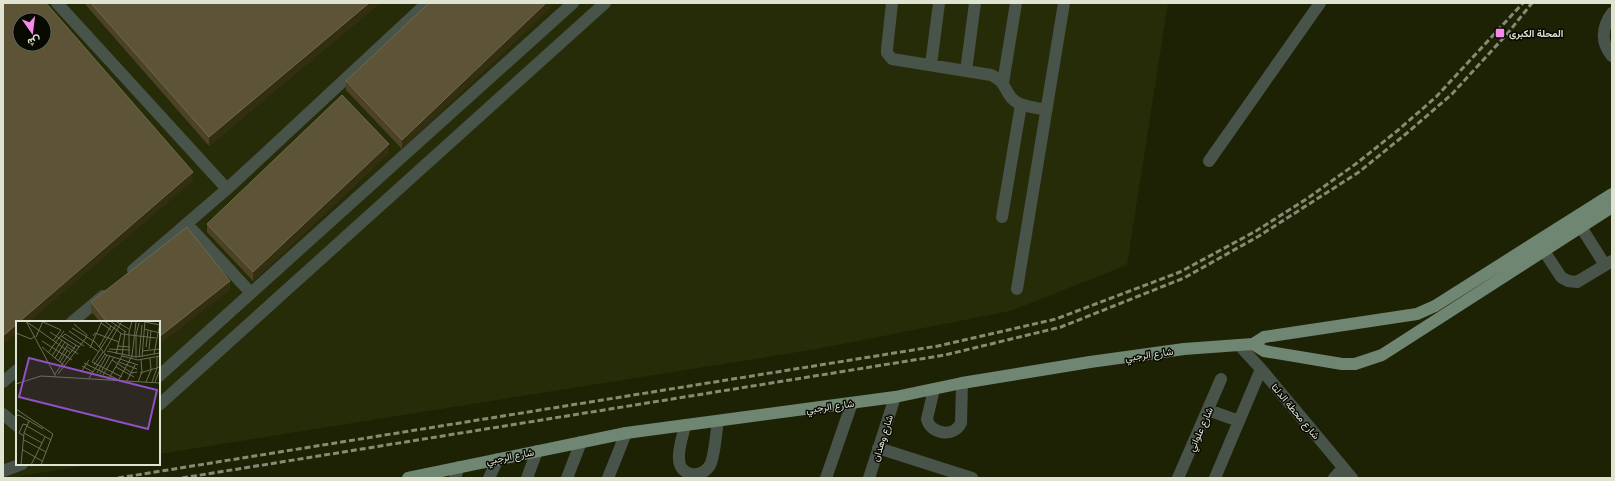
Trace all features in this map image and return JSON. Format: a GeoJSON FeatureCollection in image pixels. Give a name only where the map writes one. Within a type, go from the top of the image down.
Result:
{"type":"FeatureCollection","features":[{"type":"Feature","properties":{"kind":"main road"},"geometry":{"type":"LineString","coordinates":[[1612,194],[1435,306],[1417,314],[1264,337],[1253,344],[1264,351],[1342,364],[1355,364],[1382,355],[1612,208]]}},
{"type":"Feature","properties":{"kind":"main road"},"geometry":{"type":"LineString","coordinates":[[1417,314],[1419,332]]}},
{"type":"Feature","properties":{"kind":"main road","name":"شارع الرجبي"},"geometry":{"type":"LineString","coordinates":[[408,478],[457,472],[498,459],[626,434],[895,397],[962,383],[1090,362],[1184,349],[1253,344]]}},
{"type":"Feature","properties":{"kind":"street"},"geometry":{"type":"LineString","coordinates":[[57,3],[227,190]]}},
{"type":"Feature","properties":{"kind":"street"},"geometry":{"type":"LineString","coordinates":[[127,275],[227,190],[427,3]]}},
{"type":"Feature","properties":{"kind":"street"},"geometry":{"type":"LineString","coordinates":[[160,375],[573,3]]}},
{"type":"Feature","properties":{"kind":"street"},"geometry":{"type":"LineString","coordinates":[[160,404],[605,3]]}},
{"type":"Feature","properties":{"kind":"street"},"geometry":{"type":"LineString","coordinates":[[892,3],[887,49],[889,57],[892,59],[991,75],[1003,83],[1010,97],[1021,104],[1046,110]]}},
{"type":"Feature","properties":{"kind":"street"},"geometry":{"type":"LineString","coordinates":[[931,65],[939,3]]}},
{"type":"Feature","properties":{"kind":"street"},"geometry":{"type":"LineString","coordinates":[[966,71],[974,3]]}},
{"type":"Feature","properties":{"kind":"street"},"geometry":{"type":"LineString","coordinates":[[1003,83],[1016,3]]}},
{"type":"Feature","properties":{"kind":"street"},"geometry":{"type":"LineString","coordinates":[[1017,289],[1064,3]]}},
{"type":"Feature","properties":{"kind":"street"},"geometry":{"type":"LineString","coordinates":[[1209,161],[1320,3]]}},
{"type":"Feature","properties":{"kind":"street"},"geometry":{"type":"LineString","coordinates":[[1612,13],[1606,22],[1603,31],[1604,42],[1612,56]]}},
{"type":"Feature","properties":{"kind":"street"},"geometry":{"type":"LineString","coordinates":[[520,52],[533,68]]}},
{"type":"Feature","properties":{"kind":"street"},"geometry":{"type":"LineString","coordinates":[[1002,217],[1021,104]]}},
{"type":"Feature","properties":{"kind":"street"},"geometry":{"type":"LineString","coordinates":[[354,201],[368,216]]}},
{"type":"Feature","properties":{"kind":"street"},"geometry":{"type":"LineString","coordinates":[[187,224],[251,293]]}},
{"type":"Feature","properties":{"kind":"street"},"geometry":{"type":"LineString","coordinates":[[1544,251],[1561,277],[1568,281],[1577,282],[1609,263],[1581,227]]}},
{"type":"Feature","properties":{"kind":"street"},"geometry":{"type":"LineString","coordinates":[[73,321],[115,286]]}},
{"type":"Feature","properties":{"kind":"street","name":"شارع محطة الدلتا"},"geometry":{"type":"LineString","coordinates":[[1239,345],[1261,369],[1352,478]]}},
{"type":"Feature","properties":{"kind":"street"},"geometry":{"type":"LineString","coordinates":[[1215,478],[1261,369]]}},
{"type":"Feature","properties":{"kind":"street"},"geometry":{"type":"LineString","coordinates":[[3,382],[16,371]]}},
{"type":"Feature","properties":{"kind":"street","name":"شارع علواني"},"geometry":{"type":"LineString","coordinates":[[1178,478],[1221,379]]}},
{"type":"Feature","properties":{"kind":"street"},"geometry":{"type":"LineString","coordinates":[[934,389],[927,419],[928,424],[931,428],[948,433],[954,432],[961,423],[962,383]]}},
{"type":"Feature","properties":{"kind":"street","name":"شارع وهدان"},"geometry":{"type":"LineString","coordinates":[[869,478],[895,397]]}},
{"type":"Feature","properties":{"kind":"street"},"geometry":{"type":"LineString","coordinates":[[826,478],[852,403]]}},
{"type":"Feature","properties":{"kind":"street"},"geometry":{"type":"LineString","coordinates":[[1208,410],[1239,421]]}},
{"type":"Feature","properties":{"kind":"street"},"geometry":{"type":"LineString","coordinates":[[3,414],[16,425]]}},
{"type":"Feature","properties":{"kind":"street"},"geometry":{"type":"LineString","coordinates":[[685,426],[679,459],[681,468],[688,474],[698,475],[706,471],[711,463],[718,421]]}},
{"type":"Feature","properties":{"kind":"street"},"geometry":{"type":"LineString","coordinates":[[608,478],[626,434]]}},
{"type":"Feature","properties":{"kind":"street"},"geometry":{"type":"LineString","coordinates":[[567,478],[581,442]]}},
{"type":"Feature","properties":{"kind":"street"},"geometry":{"type":"LineString","coordinates":[[878,448],[952,475],[972,478]]}},
{"type":"Feature","properties":{"kind":"street"},"geometry":{"type":"LineString","coordinates":[[527,478],[537,451]]}},
{"type":"Feature","properties":{"kind":"street"},"geometry":{"type":"LineString","coordinates":[[489,478],[498,459]]}},
{"type":"Feature","properties":{"kind":"street"},"geometry":{"type":"LineString","coordinates":[[3,471],[19,465]]}},
{"type":"Feature","properties":{"kind":"street"},"geometry":{"type":"LineString","coordinates":[[1334,478],[1343,468]]}},
{"type":"Feature","properties":{"kind":"shaded area"},"geometry":{"type":"Polygon","coordinates":[[[3,3],[1168,3],[1127,265],[1010,311],[817,349],[160,454],[160,321],[16,321],[16,465],[90,465],[3,478],[3,3]]]}},
{"type":"Feature","properties":{"kind":"building"},"geometry":{"type":"Polygon","coordinates":[[[3,3],[46,3],[193,172],[20,321],[16,321],[16,325],[3,336],[3,3]]]}},
{"type":"Feature","properties":{"kind":"building"},"geometry":{"type":"Polygon","coordinates":[[[91,3],[369,3],[209,137],[91,3]]]}},
{"type":"Feature","properties":{"kind":"building"},"geometry":{"type":"Polygon","coordinates":[[[429,3],[546,3],[402,140],[346,81],[429,3]]]}},
{"type":"Feature","properties":{"kind":"building"},"geometry":{"type":"Polygon","coordinates":[[[342,95],[389,144],[253,272],[207,224],[342,95]]]}},
{"type":"Feature","properties":{"kind":"building"},"geometry":{"type":"Polygon","coordinates":[[[187,227],[230,281],[160,336],[160,321],[106,321],[91,302],[187,227]]]}},
{"type":"Feature","properties":{"kind":"railway"},"geometry":{"type":"LineString","coordinates":[[118,478],[938,346],[1056,319],[1180,272],[1256,231],[1308,198],[1357,163],[1436,97],[1523,3]]}},
{"type":"Feature","properties":{"kind":"railway"},"geometry":{"type":"LineString","coordinates":[[182,478],[945,355],[1061,327],[1184,278],[1259,236],[1359,172],[1452,94],[1507,34],[1532,3]]}},
{"type":"Feature","properties":{"kind":"place","name":"المحلة الكبرى"},"geometry":{"type":"Point","coordinates":[1500,33]}}]}
